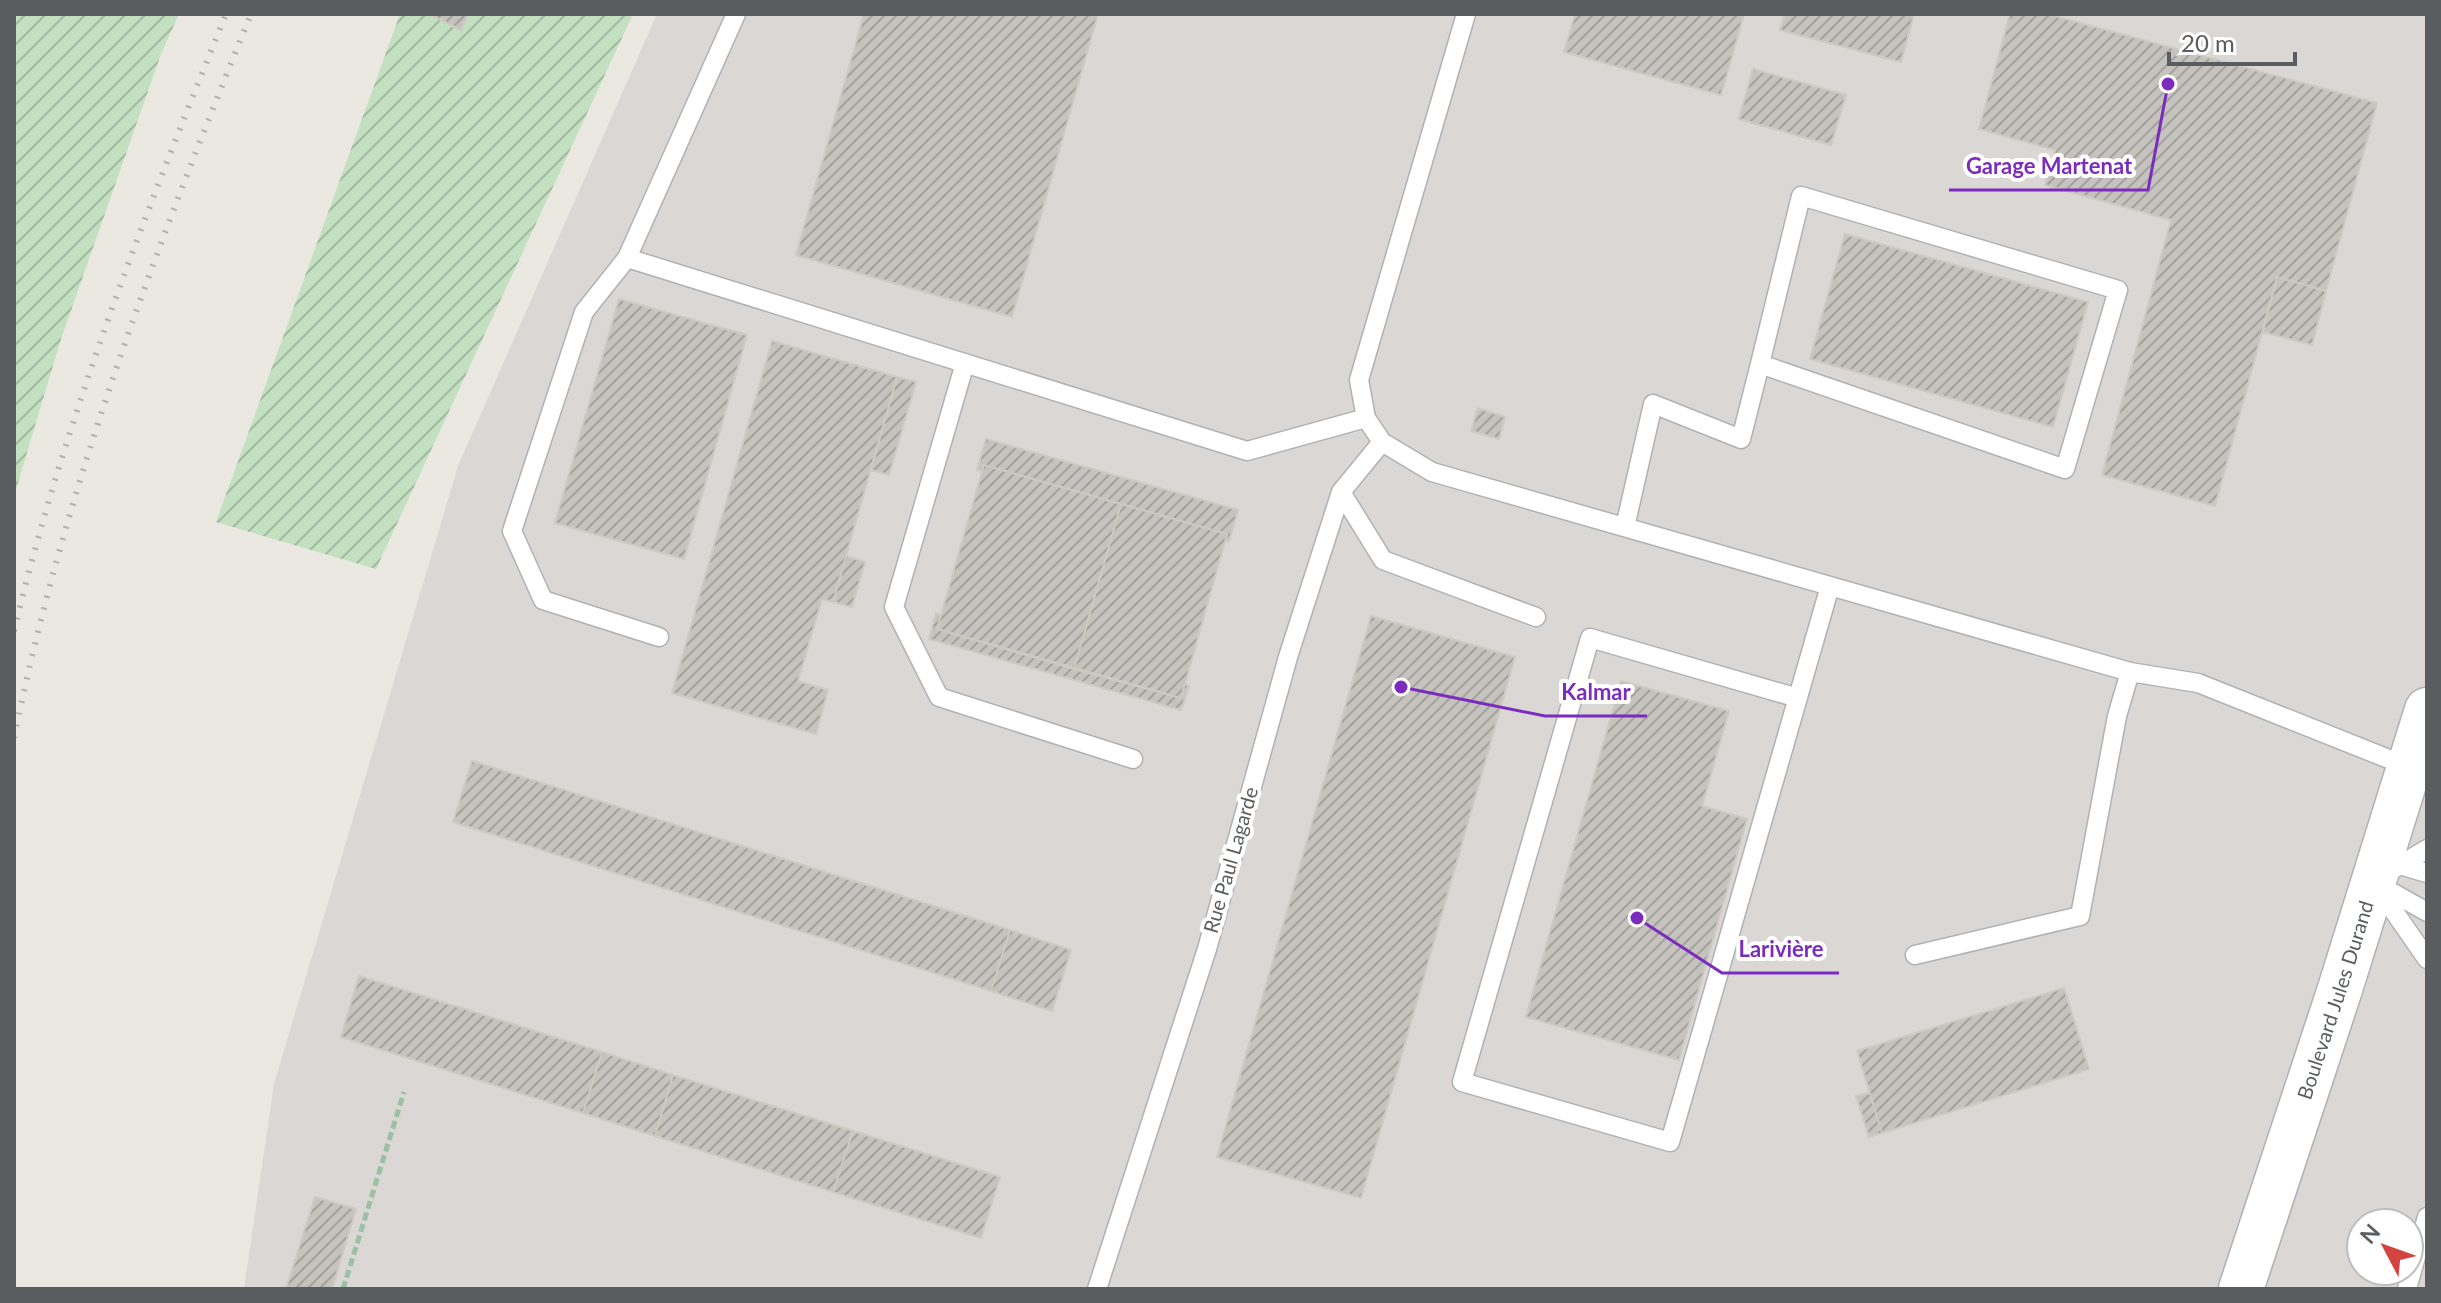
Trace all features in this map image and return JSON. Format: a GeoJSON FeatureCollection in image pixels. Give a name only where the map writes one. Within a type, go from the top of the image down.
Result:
{"type":"FeatureCollection","features":[{"type":"Feature","properties":{"kind":"main road","name":"Boulevard Jules Durand"},"geometry":{"type":"LineString","coordinates":[[2241,1289],[2387,873],[2409,767],[2427,710]]}},
{"type":"Feature","properties":{"kind":"lane"},"geometry":{"type":"LineString","coordinates":[[659,637],[543,600],[512,531],[584,312],[627,258],[736,14]]}},
{"type":"Feature","properties":{"kind":"lane"},"geometry":{"type":"LineString","coordinates":[[1466,14],[1359,380],[1366,418],[1382,442],[1432,472],[2130,672],[2198,683],[2409,767]]}},
{"type":"Feature","properties":{"kind":"lane"},"geometry":{"type":"LineString","coordinates":[[1625,527],[1653,404],[1741,439],[1801,196],[2118,290],[2065,469],[1760,364]]}},
{"type":"Feature","properties":{"kind":"lane"},"geometry":{"type":"LineString","coordinates":[[627,258],[1247,451],[1366,418]]}},
{"type":"Feature","properties":{"kind":"lane"},"geometry":{"type":"LineString","coordinates":[[965,363],[894,607],[939,697],[1133,759]]}},
{"type":"Feature","properties":{"kind":"lane","name":"Rue Paul Lagarde"},"geometry":{"type":"LineString","coordinates":[[1097,1289],[1207,949],[1288,657],[1341,492],[1382,442]]}},
{"type":"Feature","properties":{"kind":"lane"},"geometry":{"type":"LineString","coordinates":[[1341,492],[1383,560],[1536,617]]}},
{"type":"Feature","properties":{"kind":"lane"},"geometry":{"type":"LineString","coordinates":[[1798,698],[1590,638],[1462,1082],[1670,1142],[1798,698],[1830,586]]}},
{"type":"Feature","properties":{"kind":"lane"},"geometry":{"type":"LineString","coordinates":[[1915,955],[2080,916],[2117,716],[2130,672]]}},
{"type":"Feature","properties":{"kind":"lane"},"geometry":{"type":"LineString","coordinates":[[2387,873],[2427,849]]}},
{"type":"Feature","properties":{"kind":"lane"},"geometry":{"type":"LineString","coordinates":[[2387,873],[2427,873]]}},
{"type":"Feature","properties":{"kind":"lane"},"geometry":{"type":"LineString","coordinates":[[2387,873],[2427,912]]}},
{"type":"Feature","properties":{"kind":"lane"},"geometry":{"type":"LineString","coordinates":[[2387,873],[2427,959]]}},
{"type":"Feature","properties":{"kind":"lane"},"geometry":{"type":"LineString","coordinates":[[2407,1289],[2427,1217]]}},
{"type":"Feature","properties":{"kind":"path"},"geometry":{"type":"LineString","coordinates":[[343,1289],[404,1092]]}},
{"type":"Feature","properties":{"kind":"shaded area"},"geometry":{"type":"Polygon","coordinates":[[[657,14],[2427,14],[2427,1289],[244,1289],[274,1084],[458,466],[657,14]]]}},
{"type":"Feature","properties":{"kind":"green space"},"geometry":{"type":"Polygon","coordinates":[[[14,14],[179,14],[161,54],[61,339],[14,496],[14,14]]]}},
{"type":"Feature","properties":{"kind":"green space"},"geometry":{"type":"Polygon","coordinates":[[[400,14],[633,14],[376,569],[216,522],[400,14]]]}},
{"type":"Feature","properties":{"kind":"building"},"geometry":{"type":"Polygon","coordinates":[[[429,14],[468,14],[461,30],[429,14]]]}},
{"type":"Feature","properties":{"kind":"building"},"geometry":{"type":"Polygon","coordinates":[[[864,14],[1098,14],[1012,317],[796,255],[864,14]]]}},
{"type":"Feature","properties":{"kind":"building"},"geometry":{"type":"Polygon","coordinates":[[[1575,14],[1744,14],[1721,95],[1564,52],[1575,14]]]}},
{"type":"Feature","properties":{"kind":"building"},"geometry":{"type":"Polygon","coordinates":[[[1785,14],[1914,14],[1901,62],[1780,30],[1785,14]]]}},
{"type":"Feature","properties":{"kind":"building"},"geometry":{"type":"Polygon","coordinates":[[[2010,14],[2047,14],[2377,103],[2326,291],[2277,277],[2215,506],[2102,475],[2171,220],[2045,185],[2055,150],[1979,129],[2010,14]]]}},
{"type":"Feature","properties":{"kind":"building"},"geometry":{"type":"Polygon","coordinates":[[[1753,69],[1846,95],[1831,145],[1739,119],[1753,69]]]}},
{"type":"Feature","properties":{"kind":"building"},"geometry":{"type":"Polygon","coordinates":[[[1845,234],[2088,302],[2053,427],[1810,359],[1845,234]]]}},
{"type":"Feature","properties":{"kind":"building"},"geometry":{"type":"Polygon","coordinates":[[[2277,277],[2326,291],[2312,345],[2263,332],[2277,277]]]}},
{"type":"Feature","properties":{"kind":"building"},"geometry":{"type":"Polygon","coordinates":[[[619,299],[747,335],[684,559],[555,523],[619,299]]]}},
{"type":"Feature","properties":{"kind":"building"},"geometry":{"type":"Polygon","coordinates":[[[772,341],[897,377],[833,602],[822,599],[798,681],[828,690],[816,734],[672,693],[772,341]]]}},
{"type":"Feature","properties":{"kind":"building"},"geometry":{"type":"Polygon","coordinates":[[[897,377],[916,382],[889,475],[871,470],[897,377]]]}},
{"type":"Feature","properties":{"kind":"building"},"geometry":{"type":"Polygon","coordinates":[[[1478,408],[1505,417],[1499,439],[1471,431],[1478,408]]]}},
{"type":"Feature","properties":{"kind":"building"},"geometry":{"type":"Polygon","coordinates":[[[986,439],[1238,510],[1229,541],[1226,540],[1227,534],[984,465],[982,471],[977,470],[986,439]]]}},
{"type":"Feature","properties":{"kind":"building"},"geometry":{"type":"Polygon","coordinates":[[[984,465],[1121,504],[1074,669],[937,629],[984,465]]]}},
{"type":"Feature","properties":{"kind":"building"},"geometry":{"type":"Polygon","coordinates":[[[1121,504],[1227,534],[1181,698],[1074,669],[1121,504]]]}},
{"type":"Feature","properties":{"kind":"building"},"geometry":{"type":"Polygon","coordinates":[[[846,556],[865,562],[852,607],[833,602],[846,556]]]}},
{"type":"Feature","properties":{"kind":"building"},"geometry":{"type":"Polygon","coordinates":[[[936,613],[941,615],[937,629],[1181,698],[1185,684],[1189,686],[1181,710],[929,639],[936,613]]]}},
{"type":"Feature","properties":{"kind":"building"},"geometry":{"type":"Polygon","coordinates":[[[1371,616],[1515,657],[1361,1198],[1217,1157],[1371,616]]]}},
{"type":"Feature","properties":{"kind":"building"},"geometry":{"type":"Polygon","coordinates":[[[1621,681],[1729,711],[1702,806],[1747,819],[1679,1060],[1526,1017],[1621,681]]]}},
{"type":"Feature","properties":{"kind":"building"},"geometry":{"type":"Polygon","coordinates":[[[472,761],[1010,930],[991,991],[453,822],[472,761]]]}},
{"type":"Feature","properties":{"kind":"building"},"geometry":{"type":"Polygon","coordinates":[[[1010,930],[1071,950],[1052,1011],[991,991],[1010,930]]]}},
{"type":"Feature","properties":{"kind":"building"},"geometry":{"type":"Polygon","coordinates":[[[359,976],[602,1052],[583,1113],[341,1037],[359,976]]]}},
{"type":"Feature","properties":{"kind":"building"},"geometry":{"type":"Polygon","coordinates":[[[2064,988],[2089,1069],[1882,1133],[1857,1051],[2064,988]]]}},
{"type":"Feature","properties":{"kind":"building"},"geometry":{"type":"Polygon","coordinates":[[[602,1052],[673,1075],[655,1136],[583,1113],[602,1052]]]}},
{"type":"Feature","properties":{"kind":"building"},"geometry":{"type":"Polygon","coordinates":[[[673,1075],[853,1131],[833,1192],[655,1136],[673,1075]]]}},
{"type":"Feature","properties":{"kind":"building"},"geometry":{"type":"Polygon","coordinates":[[[1870,1093],[1882,1133],[1869,1137],[1856,1096],[1870,1093]]]}},
{"type":"Feature","properties":{"kind":"building"},"geometry":{"type":"Polygon","coordinates":[[[853,1131],[1000,1177],[981,1238],[833,1192],[853,1131]]]}},
{"type":"Feature","properties":{"kind":"building"},"geometry":{"type":"Polygon","coordinates":[[[315,1197],[356,1209],[332,1289],[286,1289],[315,1197]]]}},
{"type":"Feature","properties":{"kind":"railway"},"geometry":{"type":"LineString","coordinates":[[14,631],[57,474],[108,319],[226,14]]}},
{"type":"Feature","properties":{"kind":"railway"},"geometry":{"type":"LineString","coordinates":[[14,738],[59,552],[86,461],[147,281],[251,14]]}},
{"type":"Feature","properties":{"kind":"place","name":"Garage Martenat"},"geometry":{"type":"Point","coordinates":[2168,84]}},
{"type":"Feature","properties":{"kind":"place","name":"Kalmar"},"geometry":{"type":"Point","coordinates":[1401,687]}},
{"type":"Feature","properties":{"kind":"place","name":"Larivière"},"geometry":{"type":"Point","coordinates":[1637,918]}}]}
